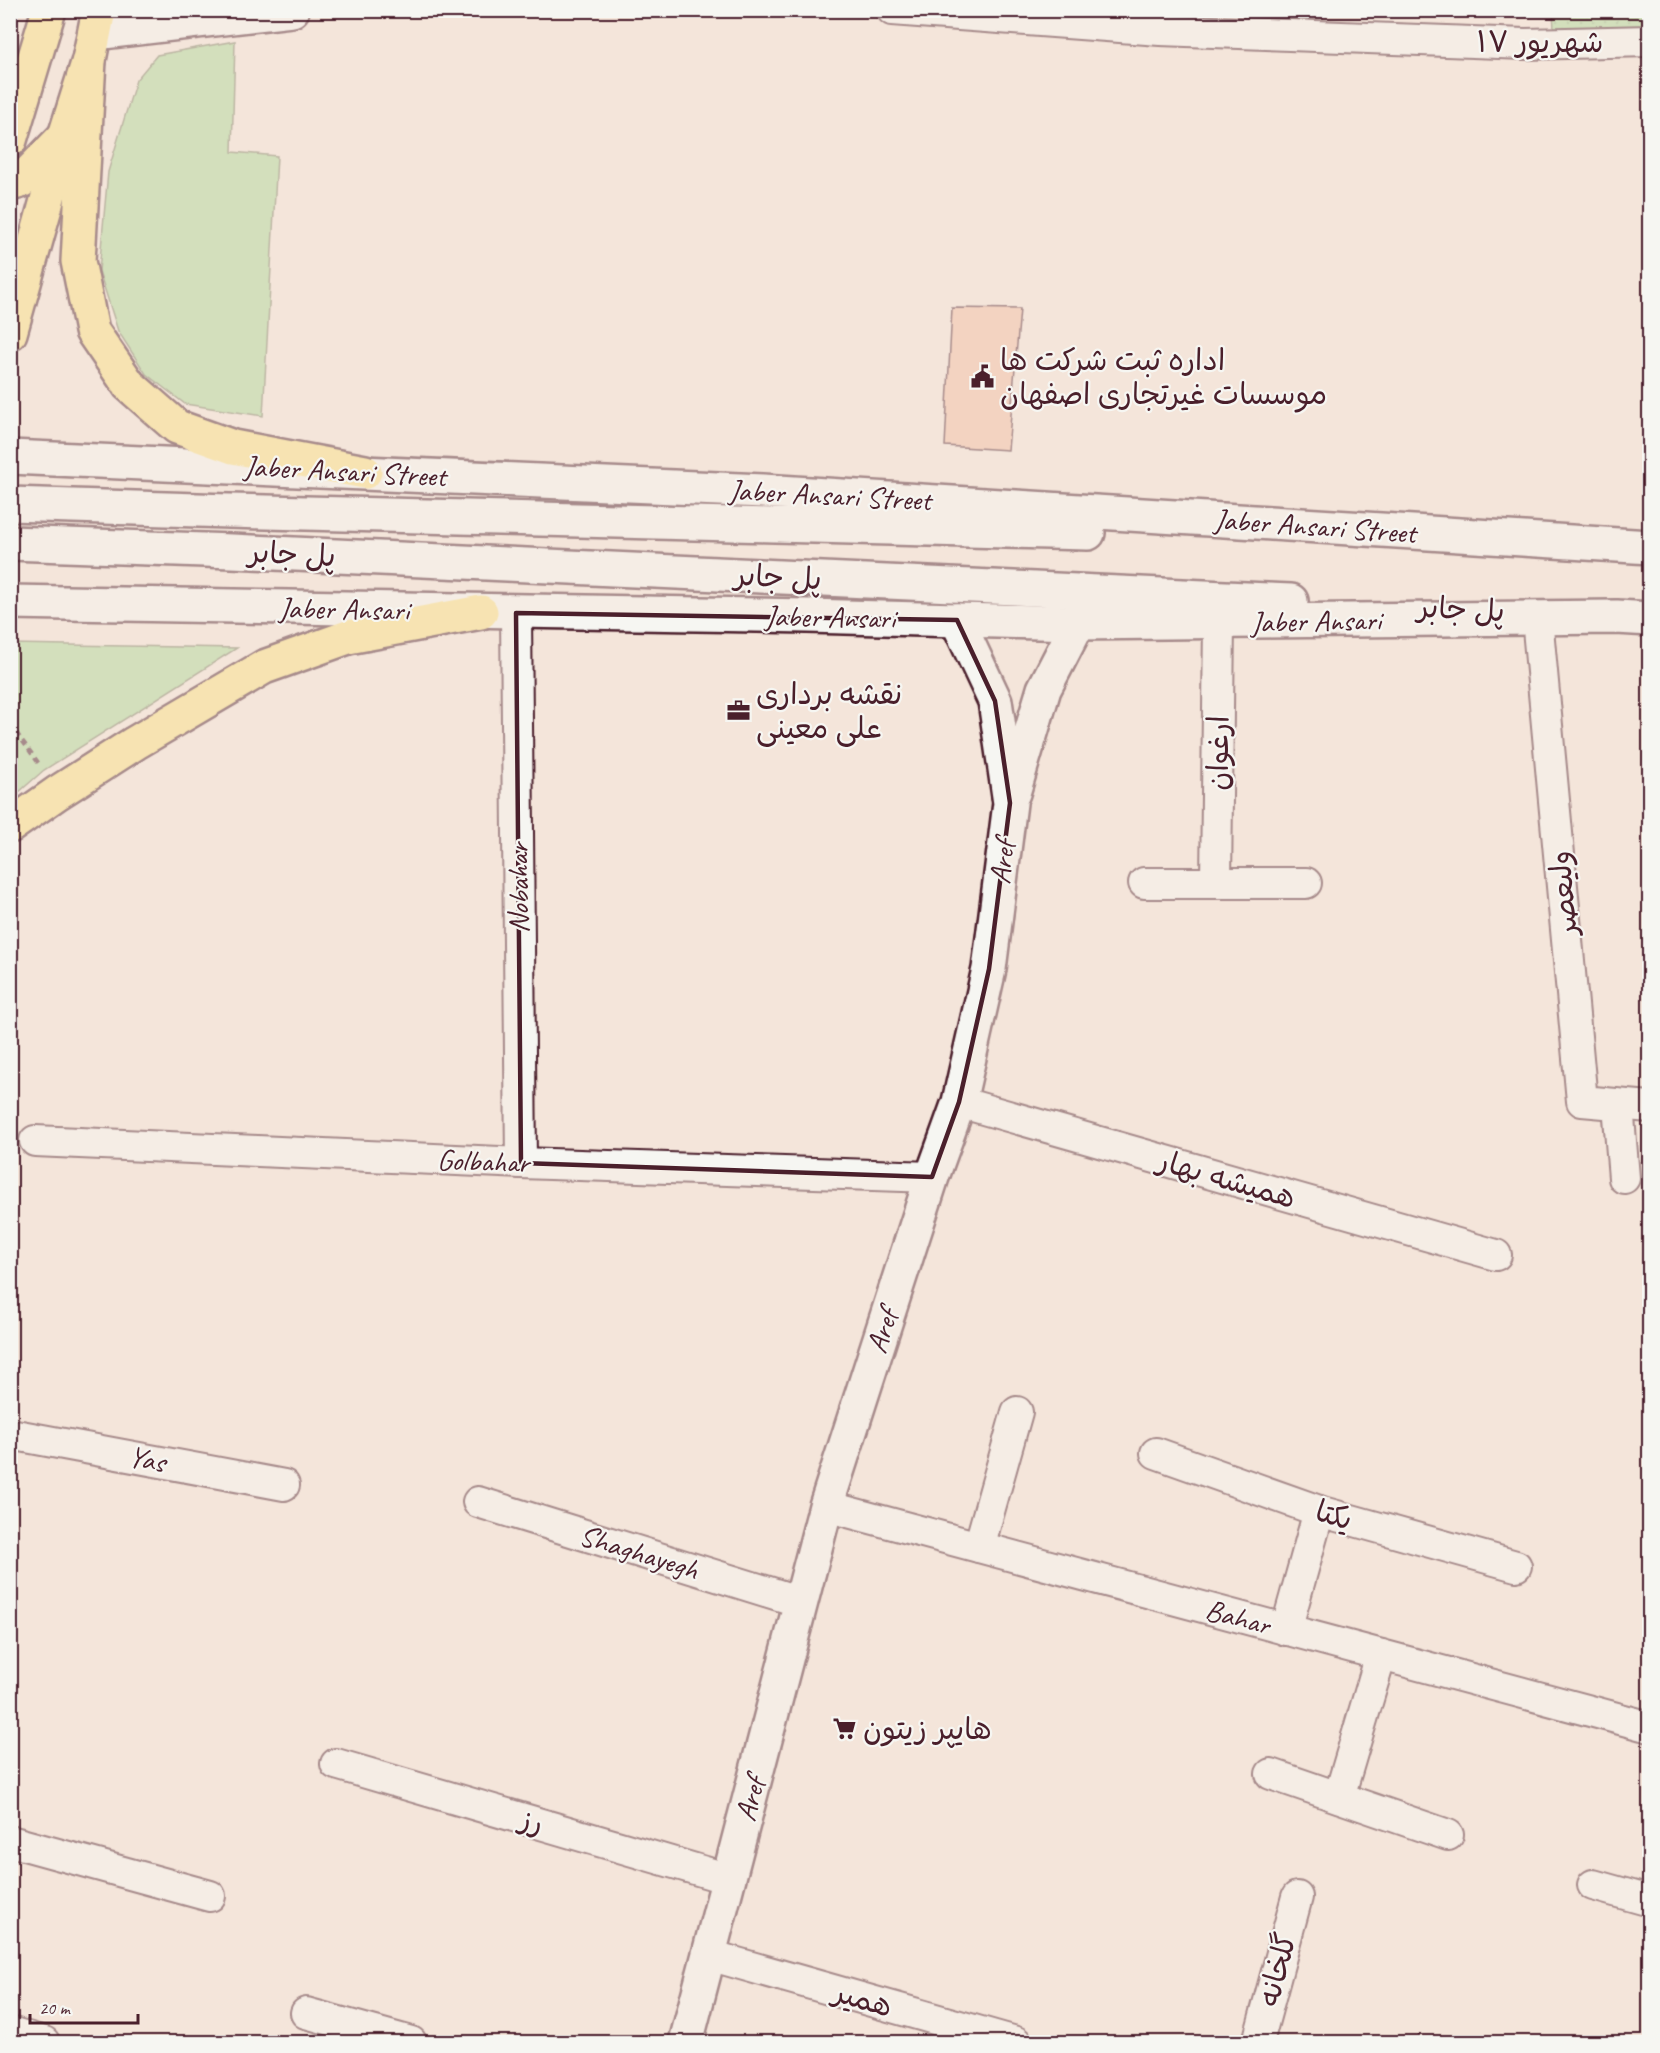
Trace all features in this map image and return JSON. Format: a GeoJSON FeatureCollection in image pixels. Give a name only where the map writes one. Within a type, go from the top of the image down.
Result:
{"type":"FeatureCollection","features":[{"type":"Feature","properties":{"kind":"main road"},"geometry":{"type":"LineString","coordinates":[[10,140],[49,10]]}},
{"type":"Feature","properties":{"kind":"main road"},"geometry":{"type":"LineString","coordinates":[[94,34],[292,10]]}},
{"type":"Feature","properties":{"kind":"main road"},"geometry":{"type":"LineString","coordinates":[[10,333],[94,34]]}},
{"type":"Feature","properties":{"kind":"main road"},"geometry":{"type":"LineString","coordinates":[[94,34],[78,261],[92,331],[129,385],[177,427],[233,447],[365,472]]}},
{"type":"Feature","properties":{"kind":"main road"},"geometry":{"type":"LineString","coordinates":[[10,184],[21,182],[65,136]]}},
{"type":"Feature","properties":{"kind":"main road","name":"Jaber Ansari Street"},"geometry":{"type":"LineString","coordinates":[[10,457],[812,494],[1650,547]]}},
{"type":"Feature","properties":{"kind":"main road","name":"پل جابر"},"geometry":{"type":"LineString","coordinates":[[10,504],[229,512],[1618,546]]}},
{"type":"Feature","properties":{"kind":"main road","name":"پل جابر"},"geometry":{"type":"LineString","coordinates":[[10,543],[232,551],[1617,617]]}},
{"type":"Feature","properties":{"kind":"main road","name":"Jaber Ansari"},"geometry":{"type":"LineString","coordinates":[[10,602],[1077,623],[1617,617],[1650,619]]}},
{"type":"Feature","properties":{"kind":"main road"},"geometry":{"type":"LineString","coordinates":[[10,826],[135,743],[264,667],[348,637],[481,612]]}},
{"type":"Feature","properties":{"kind":"main road","name":"Aref"},"geometry":{"type":"LineString","coordinates":[[686,2043],[826,1506],[932,1177],[959,1102],[989,969],[1010,803],[995,701],[957,620]]}},
{"type":"Feature","properties":{"kind":"main road"},"geometry":{"type":"LineString","coordinates":[[1010,803],[1044,690],[1077,623]]}},
{"type":"Feature","properties":{"kind":"street","name":"۱۷ شهریور"},"geometry":{"type":"LineString","coordinates":[[892,10],[1160,30],[1525,44],[1650,41]]}},
{"type":"Feature","properties":{"kind":"street","name":"Nobahar"},"geometry":{"type":"LineString","coordinates":[[516,612],[520,1162]]}},
{"type":"Feature","properties":{"kind":"street","name":"ولیعصر"},"geometry":{"type":"LineString","coordinates":[[1537,618],[1582,1101],[1650,1107]]}},
{"type":"Feature","properties":{"kind":"street","name":"ارغوان"},"geometry":{"type":"LineString","coordinates":[[1216,883],[1219,623]]}},
{"type":"Feature","properties":{"kind":"street"},"geometry":{"type":"LineString","coordinates":[[1144,883],[1306,883]]}},
{"type":"Feature","properties":{"kind":"street","name":"همیشه بهار"},"geometry":{"type":"LineString","coordinates":[[959,1102],[1496,1255]]}},
{"type":"Feature","properties":{"kind":"street"},"geometry":{"type":"LineString","coordinates":[[1618,1105],[1624,1178]]}},
{"type":"Feature","properties":{"kind":"street","name":"Golbahar"},"geometry":{"type":"LineString","coordinates":[[35,1141],[932,1177]]}},
{"type":"Feature","properties":{"kind":"street"},"geometry":{"type":"LineString","coordinates":[[979,1547],[1017,1412]]}},
{"type":"Feature","properties":{"kind":"street","name":"Yas"},"geometry":{"type":"LineString","coordinates":[[10,1434],[284,1485]]}},
{"type":"Feature","properties":{"kind":"street","name":"یکتا"},"geometry":{"type":"LineString","coordinates":[[1156,1453],[1319,1511],[1516,1566]]}},
{"type":"Feature","properties":{"kind":"street","name":"Shaghayegh"},"geometry":{"type":"LineString","coordinates":[[478,1502],[801,1602]]}},
{"type":"Feature","properties":{"kind":"street","name":"Bahar"},"geometry":{"type":"LineString","coordinates":[[826,1506],[1650,1727]]}},
{"type":"Feature","properties":{"kind":"street"},"geometry":{"type":"LineString","coordinates":[[1286,1630],[1319,1511]]}},
{"type":"Feature","properties":{"kind":"street"},"geometry":{"type":"LineString","coordinates":[[1339,1797],[1381,1655]]}},
{"type":"Feature","properties":{"kind":"street","name":"رز"},"geometry":{"type":"LineString","coordinates":[[336,1764],[729,1879]]}},
{"type":"Feature","properties":{"kind":"street"},"geometry":{"type":"LineString","coordinates":[[1271,1774],[1448,1834]]}},
{"type":"Feature","properties":{"kind":"street"},"geometry":{"type":"LineString","coordinates":[[10,1841],[210,1896]]}},
{"type":"Feature","properties":{"kind":"street"},"geometry":{"type":"LineString","coordinates":[[1593,1885],[1647,1892]]}},
{"type":"Feature","properties":{"kind":"street","name":"گلخانه"},"geometry":{"type":"LineString","coordinates":[[1258,2043],[1297,1897]]}},
{"type":"Feature","properties":{"kind":"street","name":"همیر"},"geometry":{"type":"LineString","coordinates":[[709,1955],[1016,2043]]}},
{"type":"Feature","properties":{"kind":"street"},"geometry":{"type":"LineString","coordinates":[[306,2013],[411,2043]]}},
{"type":"Feature","properties":{"kind":"street"},"geometry":{"type":"LineString","coordinates":[[10,2032],[44,2043]]}},
{"type":"Feature","properties":{"kind":"path"},"geometry":{"type":"LineString","coordinates":[[10,724],[44,770]]}},
{"type":"Feature","properties":{"kind":"highlighted area"},"geometry":{"type":"Polygon","coordinates":[[[516,613],[957,620],[995,701],[1010,803],[989,969],[959,1102],[932,1177],[521,1163],[516,613]]]}},
{"type":"Feature","properties":{"kind":"green space"},"geometry":{"type":"Polygon","coordinates":[[[1553,11],[1649,11],[1649,28],[1554,29],[1553,11]]]}},
{"type":"Feature","properties":{"kind":"green space"},"geometry":{"type":"Polygon","coordinates":[[[235,41],[232,152],[277,156],[263,416],[185,404],[146,374],[118,331],[99,271],[108,172],[136,80],[157,55],[235,41]]]}},
{"type":"Feature","properties":{"kind":"green space"},"geometry":{"type":"Polygon","coordinates":[[[11,644],[237,648],[44,770],[11,799],[11,644]]]}},
{"type":"Feature","properties":{"kind":"building","name":"اداره ثبت شرکت ها موسسات غیرتجاری اصفهان"},"geometry":{"type":"Polygon","coordinates":[[[952,308],[1020,309],[1008,450],[945,446],[952,308]]]}},
{"type":"Feature","properties":{"kind":"place","name":"اداره ثبت شرکت ها موسسات غیرتجاری اصفهان"},"geometry":{"type":"Point","coordinates":[982,377]}},
{"type":"Feature","properties":{"kind":"place","name":"نقشه برداری علی معینی"},"geometry":{"type":"Point","coordinates":[738,711]}},
{"type":"Feature","properties":{"kind":"place","name":"هایپر زیتون"},"geometry":{"type":"Point","coordinates":[845,1729]}}]}
